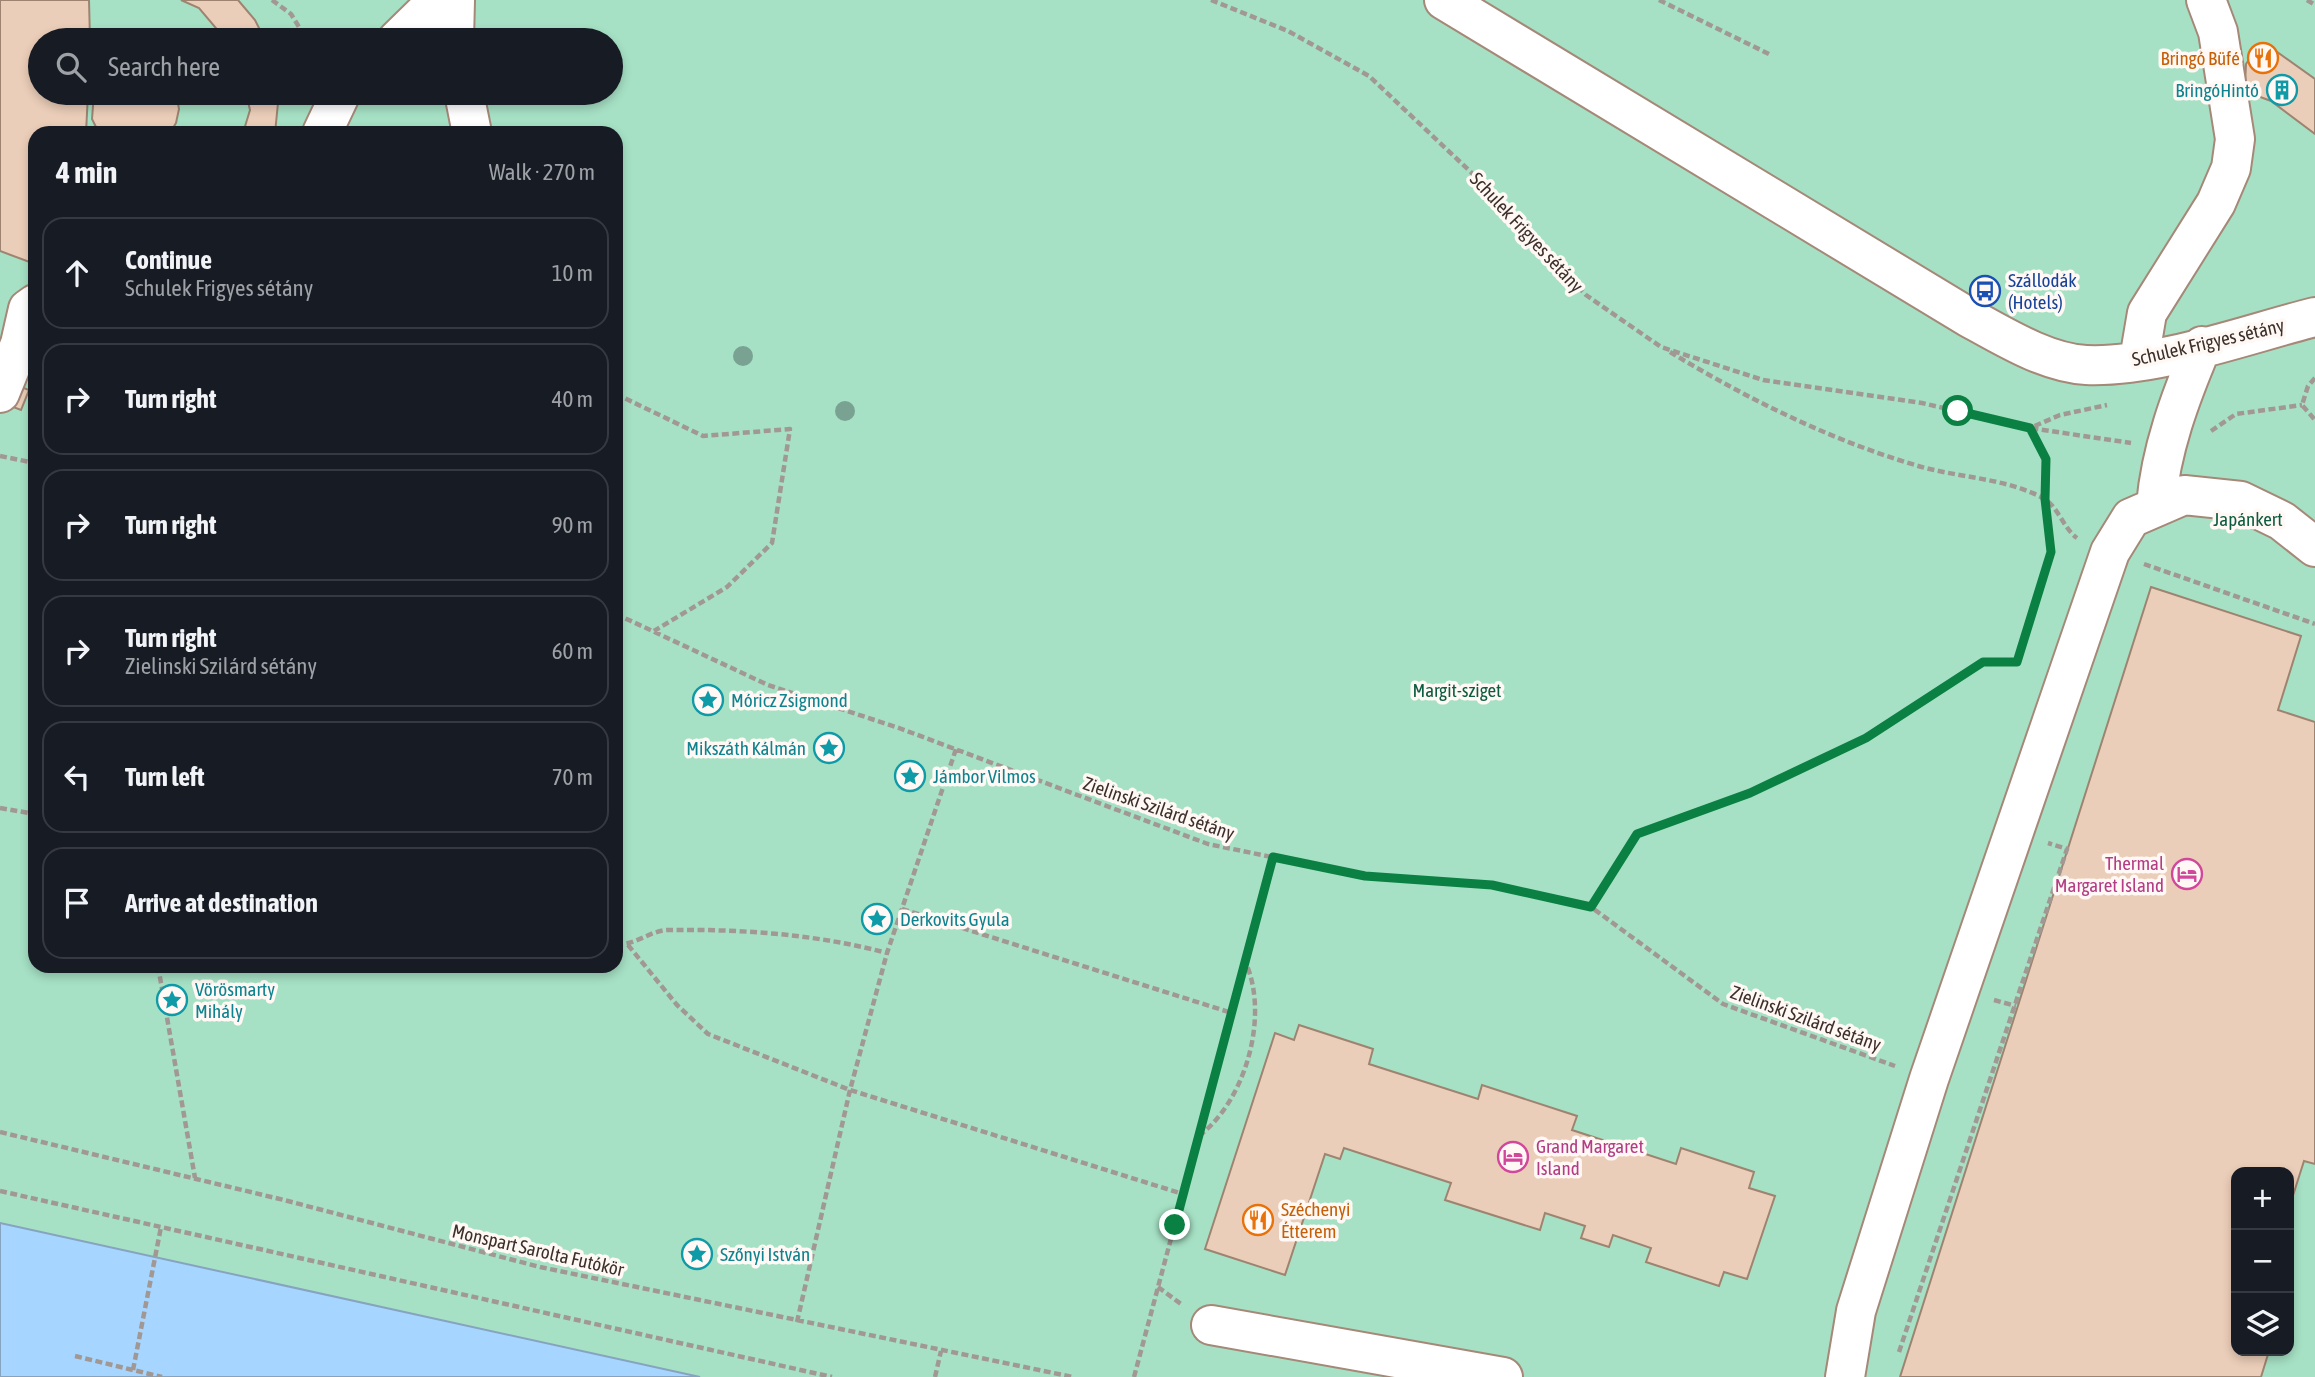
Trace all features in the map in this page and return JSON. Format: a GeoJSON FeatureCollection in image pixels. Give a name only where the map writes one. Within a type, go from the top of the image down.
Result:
{"type":"FeatureCollection","features":[{"type":"Feature","properties":{"kind":"street"},"geometry":{"type":"LineString","coordinates":[[409,28],[438,0]]}},
{"type":"Feature","properties":{"kind":"street"},"geometry":{"type":"LineString","coordinates":[[454,28],[455,0]]}},
{"type":"Feature","properties":{"kind":"street","name":"Schulek Frigyes sétány"},"geometry":{"type":"LineString","coordinates":[[1444,0],[1994,331],[2052,358],[2085,365],[2139,360],[2315,317]]}},
{"type":"Feature","properties":{"kind":"street"},"geometry":{"type":"LineString","coordinates":[[2139,360],[2147,313],[2216,202],[2231,168],[2235,139],[2218,32],[2206,0]]}},
{"type":"Feature","properties":{"kind":"street"},"geometry":{"type":"LineString","coordinates":[[325,126],[335,105]]}},
{"type":"Feature","properties":{"kind":"street"},"geometry":{"type":"LineString","coordinates":[[466,105],[471,126]]}},
{"type":"Feature","properties":{"kind":"street"},"geometry":{"type":"LineString","coordinates":[[0,393],[20,344],[21,304]]}},
{"type":"Feature","properties":{"kind":"street"},"geometry":{"type":"LineString","coordinates":[[2156,505],[2165,448],[2184,388],[2202,346]]}},
{"type":"Feature","properties":{"kind":"street"},"geometry":{"type":"LineString","coordinates":[[1845,1377],[1856,1311],[1929,1079],[2110,552],[2131,518],[2184,495],[2241,501],[2282,521],[2315,547]]}},
{"type":"Feature","properties":{"kind":"street"},"geometry":{"type":"LineString","coordinates":[[1211,1325],[1503,1377]]}},
{"type":"Feature","properties":{"kind":"path"},"geometry":{"type":"LineString","coordinates":[[272,0],[290,14],[299,28]]}},
{"type":"Feature","properties":{"kind":"path","name":"Schulek Frigyes sétány"},"geometry":{"type":"LineString","coordinates":[[1211,0],[1288,31],[1369,76],[1475,176],[1586,295],[1661,347],[1763,380],[1922,403],[2030,428],[2165,448]]}},
{"type":"Feature","properties":{"kind":"path"},"geometry":{"type":"LineString","coordinates":[[1659,0],[1771,55]]}},
{"type":"Feature","properties":{"kind":"path"},"geometry":{"type":"LineString","coordinates":[[2307,0],[2315,5]]}},
{"type":"Feature","properties":{"kind":"path"},"geometry":{"type":"LineString","coordinates":[[1661,347],[1719,382],[1833,438],[1916,466],[1991,479],[2045,499],[2074,536],[2110,552],[2315,624]]}},
{"type":"Feature","properties":{"kind":"path"},"geometry":{"type":"LineString","coordinates":[[2302,405],[2308,386],[2315,377]]}},
{"type":"Feature","properties":{"kind":"path"},"geometry":{"type":"LineString","coordinates":[[623,397],[703,436],[790,429],[772,543],[727,587],[653,631]]}},
{"type":"Feature","properties":{"kind":"path"},"geometry":{"type":"LineString","coordinates":[[2236,414],[2302,405]]}},
{"type":"Feature","properties":{"kind":"path"},"geometry":{"type":"LineString","coordinates":[[2302,405],[2315,420]]}},
{"type":"Feature","properties":{"kind":"path"},"geometry":{"type":"LineString","coordinates":[[1591,907],[1637,834],[1750,793],[1866,738],[1983,662],[2017,662],[2051,552],[2045,499],[2046,459],[2030,428]]}},
{"type":"Feature","properties":{"kind":"path"},"geometry":{"type":"LineString","coordinates":[[0,456],[28,462]]}},
{"type":"Feature","properties":{"kind":"path","name":"Zielinski Szilárd sétány"},"geometry":{"type":"LineString","coordinates":[[623,617],[768,685],[956,749],[1208,844],[1365,876],[1492,885],[1591,907],[1723,1003],[1929,1079]]}},
{"type":"Feature","properties":{"kind":"path"},"geometry":{"type":"LineString","coordinates":[[797,1322],[850,1090],[887,953],[956,749]]}},
{"type":"Feature","properties":{"kind":"path"},"geometry":{"type":"LineString","coordinates":[[0,808],[28,813]]}},
{"type":"Feature","properties":{"kind":"path"},"geometry":{"type":"LineString","coordinates":[[1899,1352],[2067,849],[2014,832]]}},
{"type":"Feature","properties":{"kind":"path"},"geometry":{"type":"LineString","coordinates":[[1134,1377],[1273,857]]}},
{"type":"Feature","properties":{"kind":"path"},"geometry":{"type":"LineString","coordinates":[[902,909],[1232,1013]]}},
{"type":"Feature","properties":{"kind":"path"},"geometry":{"type":"LineString","coordinates":[[623,945],[628,945],[663,930],[788,934],[850,943],[887,953]]}},
{"type":"Feature","properties":{"kind":"path"},"geometry":{"type":"LineString","coordinates":[[628,945],[677,1005],[708,1034],[850,1090],[1183,1194]]}},
{"type":"Feature","properties":{"kind":"path"},"geometry":{"type":"LineString","coordinates":[[1198,1136],[1219,1121],[1236,1091],[1256,1027],[1257,998],[1245,961]]}},
{"type":"Feature","properties":{"kind":"path"},"geometry":{"type":"LineString","coordinates":[[159,973],[195,1178]]}},
{"type":"Feature","properties":{"kind":"path","name":"Monspart Sarolta Futókör"},"geometry":{"type":"LineString","coordinates":[[0,1132],[195,1178],[540,1267],[1073,1377]]}},
{"type":"Feature","properties":{"kind":"path"},"geometry":{"type":"LineString","coordinates":[[0,1191],[832,1377]]}},
{"type":"Feature","properties":{"kind":"path"},"geometry":{"type":"LineString","coordinates":[[133,1370],[161,1227]]}},
{"type":"Feature","properties":{"kind":"path"},"geometry":{"type":"LineString","coordinates":[[935,1377],[941,1351]]}},
{"type":"Feature","properties":{"kind":"path"},"geometry":{"type":"LineString","coordinates":[[75,1356],[162,1377]]}},
{"type":"Feature","properties":{"kind":"green space","name":"Margit-sziget"},"geometry":{"type":"Polygon","coordinates":[[[0,0],[2315,0],[2315,1377],[700,1377],[0,1223],[0,0]]]}},
{"type":"Feature","properties":{"kind":"water"},"geometry":{"type":"Polygon","coordinates":[[[0,1223],[700,1377],[0,1377],[0,1223]]]}},
{"type":"Feature","properties":{"kind":"building"},"geometry":{"type":"Polygon","coordinates":[[[0,0],[89,0],[90,28],[28,28],[28,105],[87,105],[86,126],[28,126],[28,261],[0,251],[0,0]]]}},
{"type":"Feature","properties":{"kind":"building"},"geometry":{"type":"Polygon","coordinates":[[[181,0],[238,0],[259,28],[216,28],[199,8],[181,0]]]}},
{"type":"Feature","properties":{"kind":"building","name":"BringóHintó"},"geometry":{"type":"Polygon","coordinates":[[[2273,49],[2315,79],[2315,134],[2271,101],[2252,94],[2245,85],[2246,64],[2252,55],[2273,49]]]}},
{"type":"Feature","properties":{"kind":"building"},"geometry":{"type":"Polygon","coordinates":[[[93,105],[178,105],[179,109],[174,126],[96,126],[92,119],[93,105]]]}},
{"type":"Feature","properties":{"kind":"building"},"geometry":{"type":"Polygon","coordinates":[[[249,105],[278,105],[276,126],[245,126],[249,105]]]}},
{"type":"Feature","properties":{"kind":"building"},"geometry":{"type":"Polygon","coordinates":[[[8,382],[28,390],[21,410],[0,402],[8,382]]]}},
{"type":"Feature","properties":{"kind":"building","name":"Thermal Margaret Island"},"geometry":{"type":"Polygon","coordinates":[[[2151,587],[2301,636],[2278,710],[2315,722],[2315,1164],[2304,1161],[2294,1192],[2294,1167],[2231,1167],[2231,1356],[2267,1356],[2261,1377],[1900,1377],[2151,587]]]}},
{"type":"Feature","properties":{"kind":"building","name":"Grand Margaret Island"},"geometry":{"type":"Polygon","coordinates":[[[1299,1025],[1373,1049],[1369,1064],[1478,1099],[1482,1085],[1577,1116],[1572,1130],[1676,1164],[1681,1148],[1754,1172],[1749,1188],[1775,1196],[1747,1279],[1724,1272],[1719,1286],[1646,1262],[1651,1248],[1613,1235],[1609,1247],[1581,1238],[1585,1226],[1545,1213],[1540,1230],[1445,1200],[1451,1183],[1344,1148],[1340,1159],[1325,1154],[1285,1275],[1205,1249],[1275,1033],[1294,1040],[1299,1025]]]}},
{"type":"Feature","properties":{"kind":"place","name":"Bringó Büfé"},"geometry":{"type":"Point","coordinates":[2263,58]}},
{"type":"Feature","properties":{"kind":"place","name":"BringóHintó"},"geometry":{"type":"Point","coordinates":[2282,90]}},
{"type":"Feature","properties":{"kind":"place","name":"Szállodák (Hotels)"},"geometry":{"type":"Point","coordinates":[1985,291]}},
{"type":"Feature","properties":{"kind":"place","name":"Móricz Zsigmond"},"geometry":{"type":"Point","coordinates":[708,700]}},
{"type":"Feature","properties":{"kind":"place","name":"Mikszáth Kálmán"},"geometry":{"type":"Point","coordinates":[829,748]}},
{"type":"Feature","properties":{"kind":"place","name":"Jámbor Vilmos"},"geometry":{"type":"Point","coordinates":[910,776]}},
{"type":"Feature","properties":{"kind":"place","name":"Thermal Margaret Island"},"geometry":{"type":"Point","coordinates":[2187,874]}},
{"type":"Feature","properties":{"kind":"place","name":"Derkovits Gyula"},"geometry":{"type":"Point","coordinates":[877,919]}},
{"type":"Feature","properties":{"kind":"place","name":"Vörösmarty Mihály"},"geometry":{"type":"Point","coordinates":[172,1000]}},
{"type":"Feature","properties":{"kind":"place","name":"Grand Margaret Island"},"geometry":{"type":"Point","coordinates":[1513,1157]}},
{"type":"Feature","properties":{"kind":"place","name":"Széchenyi Étterem"},"geometry":{"type":"Point","coordinates":[1258,1220]}},
{"type":"Feature","properties":{"kind":"place","name":"Szőnyi István"},"geometry":{"type":"Point","coordinates":[697,1254]}},
{"type":"Feature","properties":{"kind":"route"},"geometry":{"type":"LineString","coordinates":[[1175,1225],[1273,857],[1365,876],[1492,885],[1591,907],[1637,834],[1750,793],[1866,738],[1983,662],[2017,662],[2051,552],[2045,499],[2046,459],[2030,428],[1958,411]]}},
{"type":"Feature","properties":{"kind":"park label","name":"Japánkert"},"geometry":{"type":"Point","coordinates":[2248,519]}}]}
